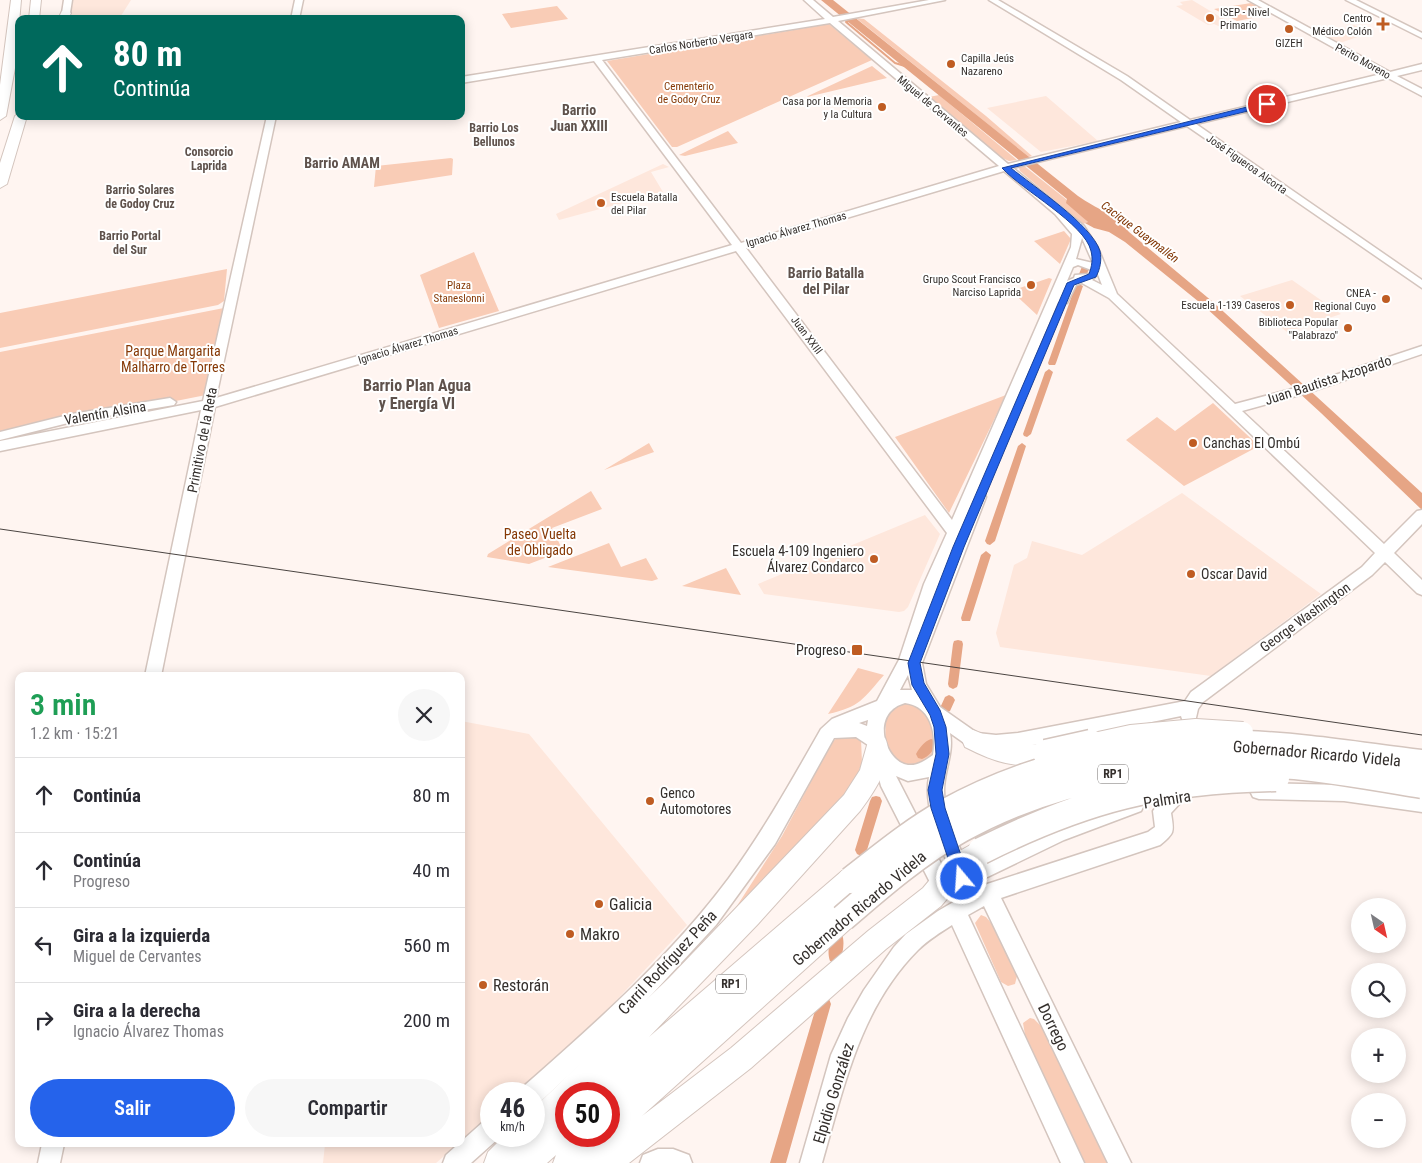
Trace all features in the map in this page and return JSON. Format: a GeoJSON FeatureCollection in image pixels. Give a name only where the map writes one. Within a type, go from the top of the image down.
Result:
{"type":"FeatureCollection","features":[{"type":"Feature","properties":{"kind":"highway"},"geometry":{"type":"LineString","coordinates":[[0,116],[9,68],[16,0]]}},
{"type":"Feature","properties":{"kind":"highway"},"geometry":{"type":"LineString","coordinates":[[34,15],[36,0]]}},
{"type":"Feature","properties":{"kind":"highway"},"geometry":{"type":"LineString","coordinates":[[0,184],[9,160],[19,120]]}},
{"type":"Feature","properties":{"kind":"highway"},"geometry":{"type":"LineString","coordinates":[[9,160],[20,142],[25,120]]}},
{"type":"Feature","properties":{"kind":"highway"},"geometry":{"type":"LineString","coordinates":[[973,740],[1002,754],[1014,757],[1027,757],[1132,735],[1196,729],[1276,735],[1422,763]]}},
{"type":"Feature","properties":{"kind":"highway"},"geometry":{"type":"LineString","coordinates":[[582,1082],[706,961],[852,803],[869,780],[875,768],[877,745]]}},
{"type":"Feature","properties":{"kind":"highway","name":"Gobernador Ricardo Videla"},"geometry":{"type":"LineString","coordinates":[[620,1097],[842,888],[893,847],[958,805],[1002,786],[1042,772],[1102,756],[1138,750],[1194,745],[1279,746],[1422,763]]}},
{"type":"Feature","properties":{"kind":"highway","name":"Gobernador Ricardo Videla"},"geometry":{"type":"LineString","coordinates":[[620,1099],[902,869],[960,829],[997,810],[1064,786],[1120,772],[1147,768],[1224,764],[1276,765],[1422,785]]}},
{"type":"Feature","properties":{"kind":"highway"},"geometry":{"type":"LineString","coordinates":[[605,1163],[734,1064],[876,940],[948,883],[981,851],[1035,823],[1080,806],[1160,786],[1205,780],[1380,778]]}},
{"type":"Feature","properties":{"kind":"highway"},"geometry":{"type":"LineString","coordinates":[[545,1117],[555,1108]]}},
{"type":"Feature","properties":{"kind":"highway"},"geometry":{"type":"LineString","coordinates":[[524,1163],[555,1136]]}},
{"type":"Feature","properties":{"kind":"highway"},"geometry":{"type":"LineString","coordinates":[[499,1163],[514,1147]]}},
{"type":"Feature","properties":{"kind":"highway"},"geometry":{"type":"LineString","coordinates":[[568,1163],[585,1147]]}},
{"type":"Feature","properties":{"kind":"street"},"geometry":{"type":"LineString","coordinates":[[64,15],[68,0]]}},
{"type":"Feature","properties":{"kind":"street"},"geometry":{"type":"LineString","coordinates":[[296,15],[299,0]]}},
{"type":"Feature","properties":{"kind":"street","name":"Miguel de Cervantes"},"geometry":{"type":"LineString","coordinates":[[808,0],[1006,168],[1059,212],[1080,226],[1096,253],[1091,275]]}},
{"type":"Feature","properties":{"kind":"street","name":"Carlos Norberto Vergara"},"geometry":{"type":"LineString","coordinates":[[465,79],[844,19],[941,0]]}},
{"type":"Feature","properties":{"kind":"street","name":"José Figueroa Alcorta"},"geometry":{"type":"LineString","coordinates":[[993,0],[1124,78],[1422,285]]}},
{"type":"Feature","properties":{"kind":"street","name":"Perito Moreno"},"geometry":{"type":"LineString","coordinates":[[1252,0],[1422,93]]}},
{"type":"Feature","properties":{"kind":"street"},"geometry":{"type":"LineString","coordinates":[[1350,0],[1422,36]]}},
{"type":"Feature","properties":{"kind":"street","name":"Juan XXIII"},"geometry":{"type":"LineString","coordinates":[[597,59],[959,534]]}},
{"type":"Feature","properties":{"kind":"street","name":"Ignacio Álvarez Thomas"},"geometry":{"type":"LineString","coordinates":[[210,399],[1033,160],[1422,67]]}},
{"type":"Feature","properties":{"kind":"street","name":"Primitivo de la Reta"},"geometry":{"type":"LineString","coordinates":[[155,672],[210,399],[271,120]]}},
{"type":"Feature","properties":{"kind":"street","name":"Miguel de Cervantes"},"geometry":{"type":"LineString","coordinates":[[1059,212],[1078,238],[1067,267]]}},
{"type":"Feature","properties":{"kind":"street"},"geometry":{"type":"LineString","coordinates":[[948,883],[935,790],[943,748],[936,712],[918,685],[914,663],[959,534],[1067,267],[1072,262],[1082,262],[1091,275],[1422,589]]}},
{"type":"Feature","properties":{"kind":"street"},"geometry":{"type":"LineString","coordinates":[[1067,267],[1072,275],[1091,275],[1113,296]]}},
{"type":"Feature","properties":{"kind":"street"},"geometry":{"type":"LineString","coordinates":[[948,883],[890,786],[877,745],[876,725],[883,706],[907,662],[924,605],[959,534],[1071,283],[1091,275]]}},
{"type":"Feature","properties":{"kind":"street","name":"Juan Bautista Azopardo"},"geometry":{"type":"LineString","coordinates":[[1233,409],[1303,390],[1422,350]]}},
{"type":"Feature","properties":{"kind":"street","name":"Valentín Alsina"},"geometry":{"type":"LineString","coordinates":[[0,436],[72,418],[210,399]]}},
{"type":"Feature","properties":{"kind":"street","name":"Valentín Alsina"},"geometry":{"type":"LineString","coordinates":[[0,446],[210,399]]}},
{"type":"Feature","properties":{"kind":"street","name":"George Washington"},"geometry":{"type":"LineString","coordinates":[[973,740],[996,743],[1018,741],[1189,712],[1216,682],[1368,571],[1386,555],[1422,515]]}},
{"type":"Feature","properties":{"kind":"street"},"geometry":{"type":"LineString","coordinates":[[883,706],[897,698],[912,696],[973,740]]}},
{"type":"Feature","properties":{"kind":"street","name":"Carril Rodríguez Peña"},"geometry":{"type":"LineString","coordinates":[[545,1082],[602,1031],[704,925],[760,852],[827,734],[844,722],[883,706]]}},
{"type":"Feature","properties":{"kind":"street"},"geometry":{"type":"LineString","coordinates":[[827,734],[852,728],[863,731],[894,767],[909,774],[928,770],[941,759]]}},
{"type":"Feature","properties":{"kind":"street"},"geometry":{"type":"LineString","coordinates":[[1176,795],[1185,772]]}},
{"type":"Feature","properties":{"kind":"street","name":"Palmira"},"geometry":{"type":"LineString","coordinates":[[948,883],[1059,833],[1137,804],[1176,795],[1304,790],[1376,797],[1422,804]]}},
{"type":"Feature","properties":{"kind":"street","name":"Palmira"},"geometry":{"type":"LineString","coordinates":[[871,997],[901,954],[913,941],[956,911],[988,893],[1149,841],[1165,830],[1162,811],[1176,795]]}},
{"type":"Feature","properties":{"kind":"street","name":"Dorrego"},"geometry":{"type":"LineString","coordinates":[[988,893],[1120,1163]]}},
{"type":"Feature","properties":{"kind":"street"},"geometry":{"type":"LineString","coordinates":[[956,911],[1073,1163]]}},
{"type":"Feature","properties":{"kind":"street","name":"Elpidio González"},"geometry":{"type":"LineString","coordinates":[[811,1163],[842,1055],[855,1025],[871,997]]}},
{"type":"Feature","properties":{"kind":"street"},"geometry":{"type":"LineString","coordinates":[[454,1163],[480,1140]]}},
{"type":"Feature","properties":{"kind":"street"},"geometry":{"type":"LineString","coordinates":[[49,1163],[52,1147]]}},
{"type":"Feature","properties":{"kind":"street"},"geometry":{"type":"LineString","coordinates":[[651,1163],[657,1160],[672,1160],[681,1163]]}},
{"type":"Feature","properties":{"kind":"shaded area"},"geometry":{"type":"Polygon","coordinates":[[[68,0],[131,0],[122,15],[66,15],[68,0]]]}},
{"type":"Feature","properties":{"kind":"shaded area"},"geometry":{"type":"Polygon","coordinates":[[[821,0],[833,0],[1078,196],[1124,226],[1213,302],[1422,493],[1422,510],[1321,413],[1204,306],[1125,242],[1109,232],[1094,228],[1085,223],[1088,222],[1066,203],[1067,199],[821,0]]]}},
{"type":"Feature","properties":{"kind":"shaded area","name":"ISEP - Nivel Primario"},"geometry":{"type":"Polygon","coordinates":[[[1192,0],[1237,27],[1225,29],[1214,24],[1208,25],[1176,6],[1183,5],[1180,2],[1192,0]]]}},
{"type":"Feature","properties":{"kind":"shaded area"},"geometry":{"type":"Polygon","coordinates":[[[1354,25],[1369,33],[1340,43],[1325,35],[1354,25]]]}},
{"type":"Feature","properties":{"kind":"shaded area"},"geometry":{"type":"Polygon","coordinates":[[[1046,96],[1098,141],[1041,152],[987,108],[1046,96]]]}},
{"type":"Feature","properties":{"kind":"shaded area","name":"Escuela Batalla del Pilar"},"geometry":{"type":"Polygon","coordinates":[[[663,164],[669,167],[651,172],[663,192],[559,220],[556,214],[663,164]]]}},
{"type":"Feature","properties":{"kind":"shaded area","name":"Escuela 1-139 Caseros"},"geometry":{"type":"Polygon","coordinates":[[[1292,280],[1341,314],[1287,332],[1240,296],[1292,280]]]}},
{"type":"Feature","properties":{"kind":"shaded area","name":"Oscar David"},"geometry":{"type":"Polygon","coordinates":[[[1182,493],[1321,594],[1211,676],[1000,647],[996,633],[1014,565],[1027,558],[1032,541],[1082,555],[1182,493]]]}},
{"type":"Feature","properties":{"kind":"shaded area","name":"Escuela 4-109 Ingeniero Álvarez Condarco"},"geometry":{"type":"Polygon","coordinates":[[[925,515],[940,534],[908,607],[904,611],[899,612],[764,594],[758,584],[925,515]]]}},
{"type":"Feature","properties":{"kind":"shaded area","name":"Makro"},"geometry":{"type":"Polygon","coordinates":[[[465,722],[529,734],[687,925],[596,1022],[528,1082],[480,1082],[480,1124],[465,1137],[465,722]]]}},
{"type":"Feature","properties":{"kind":"shaded area"},"geometry":{"type":"Polygon","coordinates":[[[325,1147],[455,1147],[436,1163],[323,1163],[325,1147]]]}},
{"type":"Feature","properties":{"kind":"green space"},"geometry":{"type":"Polygon","coordinates":[[[1251,3],[1273,14],[1237,21],[1214,9],[1251,3]]]}},
{"type":"Feature","properties":{"kind":"green space"},"geometry":{"type":"Polygon","coordinates":[[[557,6],[568,19],[511,28],[502,14],[557,6]]]}},
{"type":"Feature","properties":{"kind":"green space"},"geometry":{"type":"Polygon","coordinates":[[[856,18],[864,19],[986,116],[1032,156],[1029,157],[856,18]]]}},
{"type":"Feature","properties":{"kind":"green space","name":"Cementerio de Godoy Cruz"},"geometry":{"type":"Polygon","coordinates":[[[829,24],[872,60],[677,147],[672,147],[607,61],[829,24]]]}},
{"type":"Feature","properties":{"kind":"green space"},"geometry":{"type":"Polygon","coordinates":[[[872,66],[887,78],[807,97],[808,96],[872,66]]]}},
{"type":"Feature","properties":{"kind":"green space"},"geometry":{"type":"Polygon","coordinates":[[[939,95],[1017,160],[1009,161],[1000,157],[929,97],[939,95]]]}},
{"type":"Feature","properties":{"kind":"green space"},"geometry":{"type":"Polygon","coordinates":[[[728,131],[738,143],[685,156],[679,155],[728,131]]]}},
{"type":"Feature","properties":{"kind":"green space"},"geometry":{"type":"Polygon","coordinates":[[[453,159],[452,175],[374,187],[376,166],[453,159]]]}},
{"type":"Feature","properties":{"kind":"green space"},"geometry":{"type":"Polygon","coordinates":[[[1023,165],[1067,200],[1088,222],[1083,224],[1020,171],[1019,168],[1023,165]]]}},
{"type":"Feature","properties":{"kind":"green space"},"geometry":{"type":"Polygon","coordinates":[[[1064,231],[1071,239],[1060,264],[1034,241],[1064,231]]]}},
{"type":"Feature","properties":{"kind":"green space","name":"Plaza Staneslonni"},"geometry":{"type":"Polygon","coordinates":[[[474,252],[499,311],[439,328],[420,275],[474,252]]]}},
{"type":"Feature","properties":{"kind":"green space"},"geometry":{"type":"Polygon","coordinates":[[[227,269],[224,301],[218,305],[0,348],[0,313],[227,269]]]}},
{"type":"Feature","properties":{"kind":"green space"},"geometry":{"type":"Polygon","coordinates":[[[1049,278],[1052,279],[1037,315],[1011,291],[1049,278]]]}},
{"type":"Feature","properties":{"kind":"green space","name":"Parque Margarita Malharro de Torres"},"geometry":{"type":"Polygon","coordinates":[[[229,307],[211,394],[0,436],[0,352],[229,307]]]}},
{"type":"Feature","properties":{"kind":"green space"},"geometry":{"type":"Polygon","coordinates":[[[1006,395],[949,513],[895,437],[1006,395]]]}},
{"type":"Feature","properties":{"kind":"green space","name":"Canchas El Ombú"},"geometry":{"type":"Polygon","coordinates":[[[1213,403],[1259,446],[1184,486],[1126,440],[1157,417],[1175,431],[1213,403]]]}},
{"type":"Feature","properties":{"kind":"green space"},"geometry":{"type":"Polygon","coordinates":[[[649,443],[654,452],[604,470],[649,443]]]}},
{"type":"Feature","properties":{"kind":"green space","name":"Paseo Vuelta de Obligado"},"geometry":{"type":"Polygon","coordinates":[[[591,491],[602,509],[552,528],[563,551],[529,564],[487,557],[488,554],[591,491]]]}},
{"type":"Feature","properties":{"kind":"green space","name":"Paseo Vuelta de Obligado"},"geometry":{"type":"Polygon","coordinates":[[[609,543],[621,567],[646,558],[658,579],[652,581],[548,567],[609,543]]]}},
{"type":"Feature","properties":{"kind":"green space"},"geometry":{"type":"Polygon","coordinates":[[[726,568],[741,595],[682,586],[726,568]]]}},
{"type":"Feature","properties":{"kind":"green space"},"geometry":{"type":"Polygon","coordinates":[[[858,668],[884,675],[860,701],[847,708],[828,714],[858,668]]]}},
{"type":"Feature","properties":{"kind":"green space"},"geometry":{"type":"Polygon","coordinates":[[[902,703],[919,709],[926,715],[934,731],[936,739],[932,757],[921,768],[896,763],[885,743],[886,713],[902,703]]]}},
{"type":"Feature","properties":{"kind":"green space"},"geometry":{"type":"Polygon","coordinates":[[[853,734],[861,739],[862,763],[847,799],[735,909],[782,836],[832,742],[841,735],[853,734]]]}},
{"type":"Feature","properties":{"kind":"green space"},"geometry":{"type":"Polygon","coordinates":[[[981,915],[986,917],[992,924],[1017,976],[1015,984],[1008,986],[1001,982],[975,923],[981,915]]]}},
{"type":"Feature","properties":{"kind":"green space"},"geometry":{"type":"Polygon","coordinates":[[[1030,1018],[1034,1019],[1041,1026],[1107,1163],[1085,1163],[1025,1035],[1023,1023],[1030,1018]]]}},
{"type":"Feature","properties":{"kind":"waterway"},"geometry":{"type":"LineString","coordinates":[[851,20],[846,22],[895,63],[908,67]]}},
{"type":"Feature","properties":{"kind":"waterway"},"geometry":{"type":"LineString","coordinates":[[1083,274],[1086,266]]}},
{"type":"Feature","properties":{"kind":"waterway"},"geometry":{"type":"LineString","coordinates":[[1052,363],[1079,286]]}},
{"type":"Feature","properties":{"kind":"waterway"},"geometry":{"type":"LineString","coordinates":[[1027,434],[1049,372]]}},
{"type":"Feature","properties":{"kind":"waterway"},"geometry":{"type":"LineString","coordinates":[[990,541],[1022,446]]}},
{"type":"Feature","properties":{"kind":"waterway"},"geometry":{"type":"LineString","coordinates":[[966,618],[986,555]]}},
{"type":"Feature","properties":{"kind":"waterway"},"geometry":{"type":"LineString","coordinates":[[953,684],[958,644]]}},
{"type":"Feature","properties":{"kind":"waterway"},"geometry":{"type":"LineString","coordinates":[[946,708],[949,700]]}},
{"type":"Feature","properties":{"kind":"waterway"},"geometry":{"type":"LineString","coordinates":[[922,754],[931,744]]}},
{"type":"Feature","properties":{"kind":"waterway"},"geometry":{"type":"LineString","coordinates":[[861,850],[876,801]]}},
{"type":"Feature","properties":{"kind":"waterway"},"geometry":{"type":"LineString","coordinates":[[835,956],[837,939]]}},
{"type":"Feature","properties":{"kind":"waterway"},"geometry":{"type":"LineString","coordinates":[[778,1163],[824,1004]]}},
{"type":"Feature","properties":{"kind":"tram line"},"geometry":{"type":"LineString","coordinates":[[0,529],[1422,735]]}},
{"type":"Feature","properties":{"kind":"place","name":"ISEP - Nivel Primario"},"geometry":{"type":"Point","coordinates":[1210,18]}},
{"type":"Feature","properties":{"kind":"place","name":"Centro Médico Colón"},"geometry":{"type":"Point","coordinates":[1383,24]}},
{"type":"Feature","properties":{"kind":"place","name":"GIZEH"},"geometry":{"type":"Point","coordinates":[1289,29]}},
{"type":"Feature","properties":{"kind":"place","name":"Capilla Jeús Nazareno"},"geometry":{"type":"Point","coordinates":[951,64]}},
{"type":"Feature","properties":{"kind":"place","name":"Casa por la Memoria y la Cultura"},"geometry":{"type":"Point","coordinates":[882,107]}},
{"type":"Feature","properties":{"kind":"place","name":"Escuela Batalla del Pilar"},"geometry":{"type":"Point","coordinates":[601,203]}},
{"type":"Feature","properties":{"kind":"place","name":"Grupo Scout Francisco Narciso Laprida"},"geometry":{"type":"Point","coordinates":[1031,285]}},
{"type":"Feature","properties":{"kind":"place","name":"CNEA - Regional Cuyo"},"geometry":{"type":"Point","coordinates":[1386,299]}},
{"type":"Feature","properties":{"kind":"place","name":"Escuela 1-139 Caseros"},"geometry":{"type":"Point","coordinates":[1290,305]}},
{"type":"Feature","properties":{"kind":"place","name":"Biblioteca Popular \"Palabrazo\""},"geometry":{"type":"Point","coordinates":[1348,328]}},
{"type":"Feature","properties":{"kind":"place","name":"Canchas El Ombú"},"geometry":{"type":"Point","coordinates":[1193,443]}},
{"type":"Feature","properties":{"kind":"place","name":"Escuela 4-109 Ingeniero Álvarez Condarco"},"geometry":{"type":"Point","coordinates":[874,559]}},
{"type":"Feature","properties":{"kind":"place","name":"Oscar David"},"geometry":{"type":"Point","coordinates":[1191,574]}},
{"type":"Feature","properties":{"kind":"place","name":"Progreso"},"geometry":{"type":"Point","coordinates":[857,650]}},
{"type":"Feature","properties":{"kind":"place","name":"Genco Automotores"},"geometry":{"type":"Point","coordinates":[650,801]}},
{"type":"Feature","properties":{"kind":"place","name":"Galicia"},"geometry":{"type":"Point","coordinates":[599,904]}},
{"type":"Feature","properties":{"kind":"place","name":"Makro"},"geometry":{"type":"Point","coordinates":[570,934]}},
{"type":"Feature","properties":{"kind":"place","name":"Restorán"},"geometry":{"type":"Point","coordinates":[483,985]}},
{"type":"Feature","properties":{"kind":"district","name":"Barrio Juan XXIII"},"geometry":{"type":"Point","coordinates":[579,118]}},
{"type":"Feature","properties":{"kind":"district","name":"Barrio Los Bellunos"},"geometry":{"type":"Point","coordinates":[494,135]}},
{"type":"Feature","properties":{"kind":"district","name":"Consorcio Laprida"},"geometry":{"type":"Point","coordinates":[209,159]}},
{"type":"Feature","properties":{"kind":"district","name":"Barrio AMAM"},"geometry":{"type":"Point","coordinates":[342,163]}},
{"type":"Feature","properties":{"kind":"district","name":"Barrio Solares de Godoy Cruz"},"geometry":{"type":"Point","coordinates":[140,197]}},
{"type":"Feature","properties":{"kind":"district","name":"Barrio Portal del Sur"},"geometry":{"type":"Point","coordinates":[130,243]}},
{"type":"Feature","properties":{"kind":"district","name":"Barrio Batalla del Pilar"},"geometry":{"type":"Point","coordinates":[826,282]}},
{"type":"Feature","properties":{"kind":"district","name":"Barrio Plan Agua y Energía VI"},"geometry":{"type":"Point","coordinates":[417,394]}},
{"type":"Feature","properties":{"kind":"route"},"geometry":{"type":"LineString","coordinates":[[962,879],[938,808],[935,790],[943,748],[940,727],[936,713],[929,705],[918,685],[914,663],[959,547],[1071,283],[1093,276],[1097,264],[1095,250],[1085,232],[1006,168],[1267,104]]}},
{"type":"Feature","properties":{"kind":"water label","name":"Cacique Guaymallén"},"geometry":{"type":"Point","coordinates":[1140,232]}}]}
